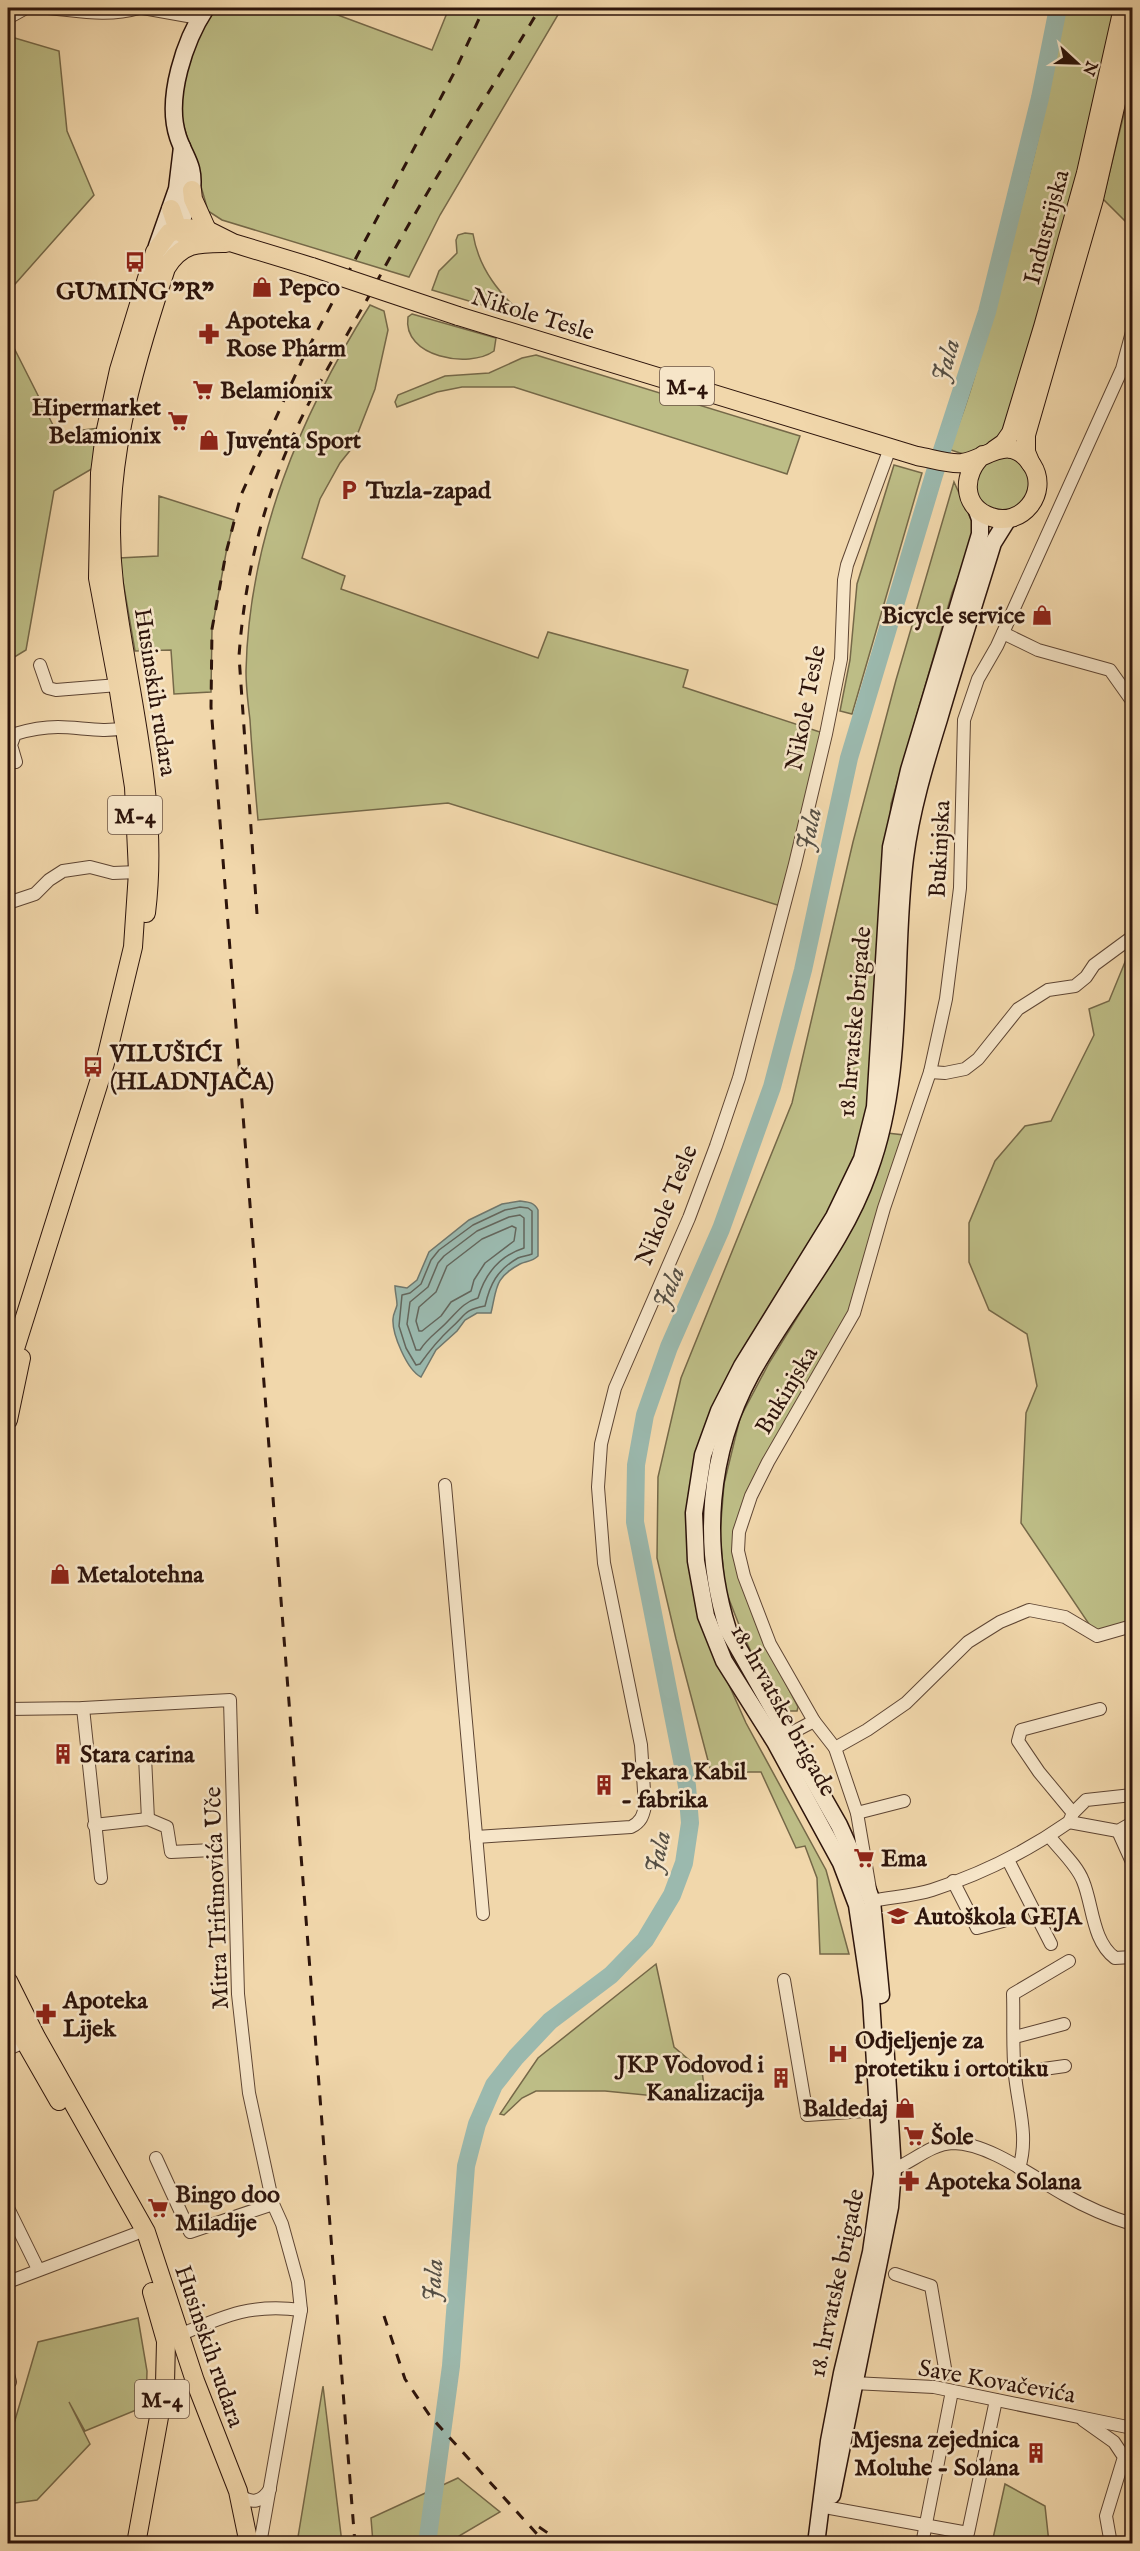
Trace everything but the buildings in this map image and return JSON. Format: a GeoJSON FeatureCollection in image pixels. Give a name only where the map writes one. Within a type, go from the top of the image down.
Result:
{"type":"FeatureCollection","features":[{"type":"Feature","properties":{"kind":"main road","name":"Industrijska"},"geometry":{"type":"LineString","coordinates":[[988,452],[1004,443],[1011,433],[1086,172],[1123,8]]}},
{"type":"Feature","properties":{"kind":"main road","name":"Husinskih rudara"},"geometry":{"type":"LineString","coordinates":[[8,1420],[22,1355],[116,1064],[142,949],[150,878],[146,781],[114,583],[112,534],[114,474],[127,396],[192,190],[192,167],[177,136],[175,116],[177,79],[203,13]]}},
{"type":"Feature","properties":{"kind":"main road","name":"Industrijska"},"geometry":{"type":"LineString","coordinates":[[1032,465],[1026,452],[1026,435],[1094,199],[1132,33]]}},
{"type":"Feature","properties":{"kind":"main road","name":"Husinskih rudara"},"geometry":{"type":"LineString","coordinates":[[8,1371],[105,1063],[133,947],[138,872],[134,787],[98,578],[100,472],[105,435],[119,370],[177,189],[182,146]]}},
{"type":"Feature","properties":{"kind":"main road"},"geometry":{"type":"LineString","coordinates":[[192,190],[206,236]]}},
{"type":"Feature","properties":{"kind":"main road"},"geometry":{"type":"LineString","coordinates":[[171,209],[178,230],[191,238],[206,236]]}},
{"type":"Feature","properties":{"kind":"main road","name":"M-4"},"geometry":{"type":"LineString","coordinates":[[155,252],[169,233],[178,230]]}},
{"type":"Feature","properties":{"kind":"main road"},"geometry":{"type":"LineString","coordinates":[[166,268],[179,253],[206,236]]}},
{"type":"Feature","properties":{"kind":"main road","name":"Nikole Tesle"},"geometry":{"type":"LineString","coordinates":[[206,236],[312,267],[458,316],[917,456],[933,467],[954,469],[968,491]]}},
{"type":"Feature","properties":{"kind":"main road"},"geometry":{"type":"LineString","coordinates":[[954,469],[988,452],[1005,449],[1015,451],[1032,465],[1037,488],[1028,508],[1008,519],[997,519],[985,515],[976,508]]}},
{"type":"Feature","properties":{"kind":"main road"},"geometry":{"type":"LineString","coordinates":[[968,491],[969,471],[988,452]]}},
{"type":"Feature","properties":{"kind":"main road","name":"M-4"},"geometry":{"type":"LineString","coordinates":[[968,491],[976,508]]}},
{"type":"Feature","properties":{"kind":"main road","name":"18. hrvatske brigade"},"geometry":{"type":"LineString","coordinates":[[826,2544],[830,2508],[853,2383],[884,2246],[889,2081],[872,1901],[839,1825],[782,1738],[724,1660],[706,1617],[696,1561],[694,1514],[703,1455],[719,1411],[742,1366],[834,1217],[862,1159],[875,1107],[891,847],[909,770],[980,534],[980,519],[976,508]]}},
{"type":"Feature","properties":{"kind":"main road","name":"18. hrvatske brigade"},"geometry":{"type":"LineString","coordinates":[[816,2544],[829,2441],[842,2373],[888,2172],[879,2110],[871,1999],[857,1905],[841,1863],[728,1630],[717,1594],[712,1512],[720,1451],[732,1415],[751,1375],[831,1252],[869,1173],[882,1134],[890,1093],[905,856],[914,809],[928,755],[993,543],[1008,519]]}},
{"type":"Feature","properties":{"kind":"main road","name":"Husinskih rudara"},"geometry":{"type":"LineString","coordinates":[[8,1981],[23,2043],[146,2232],[172,2338],[136,2544]]}},
{"type":"Feature","properties":{"kind":"main road","name":"Husinskih rudara"},"geometry":{"type":"LineString","coordinates":[[8,2012],[23,2043],[135,2234],[172,2338],[195,2381],[239,2494],[249,2544]]}},
{"type":"Feature","properties":{"kind":"main road"},"geometry":{"type":"LineString","coordinates":[[165,2384],[175,2379],[195,2381]]}},
{"type":"Feature","properties":{"kind":"street"},"geometry":{"type":"LineString","coordinates":[[8,18],[26,8],[32,8]]}},
{"type":"Feature","properties":{"kind":"street"},"geometry":{"type":"LineString","coordinates":[[48,8],[96,14],[119,13],[139,8]]}},
{"type":"Feature","properties":{"kind":"street","name":"Husinskih rudara"},"geometry":{"type":"LineString","coordinates":[[143,8],[203,13]]}},
{"type":"Feature","properties":{"kind":"street","name":"Bukinjska"},"geometry":{"type":"LineString","coordinates":[[872,1901],[857,1813],[835,1748],[814,1721],[770,1644],[744,1576],[738,1551],[739,1532],[745,1511],[768,1462],[854,1313],[884,1208],[930,1072],[946,999],[959,898],[964,720],[978,679],[1003,633],[1122,369],[1132,332]]}},
{"type":"Feature","properties":{"kind":"street","name":"Nikole Tesle"},"geometry":{"type":"LineString","coordinates":[[476,1837],[631,1827],[638,1823],[644,1815],[640,1745],[604,1563],[598,1487],[600,1444],[615,1388],[689,1218],[739,1077],[822,753],[841,659],[844,580],[847,566],[890,448]]}},
{"type":"Feature","properties":{"kind":"street"},"geometry":{"type":"LineString","coordinates":[[1003,633],[1038,650],[1110,670],[1132,701]]}},
{"type":"Feature","properties":{"kind":"street","name":"Husinskih rudara"},"geometry":{"type":"LineString","coordinates":[[40,665],[48,688],[56,690],[118,685]]}},
{"type":"Feature","properties":{"kind":"street","name":"Husinskih rudara"},"geometry":{"type":"LineString","coordinates":[[15,762],[11,745],[15,734],[23,731],[56,727],[114,731],[124,728]]}},
{"type":"Feature","properties":{"kind":"street"},"geometry":{"type":"LineString","coordinates":[[8,903],[35,894],[49,880],[63,871],[90,867],[113,873],[138,872]]}},
{"type":"Feature","properties":{"kind":"street"},"geometry":{"type":"LineString","coordinates":[[930,1072],[945,1073],[965,1069],[978,1059],[1018,1009],[1048,990],[1075,986],[1094,966],[1132,937]]}},
{"type":"Feature","properties":{"kind":"street"},"geometry":{"type":"LineString","coordinates":[[445,1485],[483,1914]]}},
{"type":"Feature","properties":{"kind":"street"},"geometry":{"type":"LineString","coordinates":[[835,1748],[867,1730],[906,1703],[968,1642],[1000,1622],[1029,1610],[1065,1617],[1097,1636],[1132,1626]]}},
{"type":"Feature","properties":{"kind":"street","name":"Mitra Trifunovića Uče"},"geometry":{"type":"LineString","coordinates":[[8,1709],[83,1708],[230,1700],[238,1994],[249,2093],[273,2204],[282,2224],[298,2282],[301,2310],[260,2544]]}},
{"type":"Feature","properties":{"kind":"street"},"geometry":{"type":"LineString","coordinates":[[83,1708],[101,1878]]}},
{"type":"Feature","properties":{"kind":"street"},"geometry":{"type":"LineString","coordinates":[[1100,1708],[1021,1730],[1018,1741],[1071,1817],[1118,1831],[1132,1823]]}},
{"type":"Feature","properties":{"kind":"street"},"geometry":{"type":"LineString","coordinates":[[782,1738],[814,1721]]}},
{"type":"Feature","properties":{"kind":"street"},"geometry":{"type":"LineString","coordinates":[[94,1825],[148,1819],[145,1757]]}},
{"type":"Feature","properties":{"kind":"street"},"geometry":{"type":"LineString","coordinates":[[872,1901],[931,1890],[986,1871],[1050,1836],[1086,1800],[1132,1795]]}},
{"type":"Feature","properties":{"kind":"street"},"geometry":{"type":"LineString","coordinates":[[857,1813],[904,1801]]}},
{"type":"Feature","properties":{"kind":"street","name":"Mitra Trifunovića Uče"},"geometry":{"type":"LineString","coordinates":[[148,1819],[167,1827],[171,1852],[213,1850]]}},
{"type":"Feature","properties":{"kind":"street"},"geometry":{"type":"LineString","coordinates":[[1118,1831],[1132,1862]]}},
{"type":"Feature","properties":{"kind":"street"},"geometry":{"type":"LineString","coordinates":[[1050,1836],[1083,1880],[1094,1923],[1109,1954],[1115,1958],[1132,1957]]}},
{"type":"Feature","properties":{"kind":"street"},"geometry":{"type":"LineString","coordinates":[[1008,1860],[1051,1944]]}},
{"type":"Feature","properties":{"kind":"street"},"geometry":{"type":"LineString","coordinates":[[952,1881],[977,1928],[1004,1921]]}},
{"type":"Feature","properties":{"kind":"street"},"geometry":{"type":"LineString","coordinates":[[1019,2168],[1022,2157],[1023,2125],[1015,2073],[1013,1994],[1069,1961]]}},
{"type":"Feature","properties":{"kind":"street"},"geometry":{"type":"LineString","coordinates":[[784,1980],[807,2115],[879,2110]]}},
{"type":"Feature","properties":{"kind":"street"},"geometry":{"type":"LineString","coordinates":[[1015,2037],[1064,2024]]}},
{"type":"Feature","properties":{"kind":"street"},"geometry":{"type":"LineString","coordinates":[[1015,2073],[1065,2066]]}},
{"type":"Feature","properties":{"kind":"street"},"geometry":{"type":"LineString","coordinates":[[888,2172],[932,2149],[952,2143],[976,2146],[1066,2196],[1132,2224]]}},
{"type":"Feature","properties":{"kind":"street"},"geometry":{"type":"LineString","coordinates":[[156,2158],[190,2232],[273,2204]]}},
{"type":"Feature","properties":{"kind":"street"},"geometry":{"type":"LineString","coordinates":[[8,2208],[38,2269]]}},
{"type":"Feature","properties":{"kind":"street"},"geometry":{"type":"LineString","coordinates":[[8,2282],[135,2234]]}},
{"type":"Feature","properties":{"kind":"street"},"geometry":{"type":"LineString","coordinates":[[895,2274],[931,2286],[946,2374]]}},
{"type":"Feature","properties":{"kind":"street"},"geometry":{"type":"LineString","coordinates":[[172,2338],[242,2310],[272,2308],[301,2310]]}},
{"type":"Feature","properties":{"kind":"street","name":"Save Kovačevića"},"geometry":{"type":"LineString","coordinates":[[853,2383],[934,2387],[1132,2428]]}},
{"type":"Feature","properties":{"kind":"street"},"geometry":{"type":"LineString","coordinates":[[922,2544],[952,2391]]}},
{"type":"Feature","properties":{"kind":"street"},"geometry":{"type":"LineString","coordinates":[[830,2508],[968,2533],[996,2400]]}},
{"type":"Feature","properties":{"kind":"street"},"geometry":{"type":"LineString","coordinates":[[1078,2417],[1114,2442],[1124,2457],[1106,2516],[1111,2544]]}},
{"type":"Feature","properties":{"kind":"street"},"geometry":{"type":"LineString","coordinates":[[239,2494],[245,2499],[256,2501],[265,2497],[270,2488]]}},
{"type":"Feature","properties":{"kind":"green space"},"geometry":{"type":"Polygon","coordinates":[[[206,8],[319,8],[432,50],[449,8],[562,8],[440,215],[409,277],[222,220],[208,211],[175,95],[206,8]]]}},
{"type":"Feature","properties":{"kind":"green space"},"geometry":{"type":"Polygon","coordinates":[[[1064,8],[1119,8],[1091,126],[1006,431],[998,439],[966,455],[948,449],[963,414],[1025,192],[1051,82],[1064,8]]]}},
{"type":"Feature","properties":{"kind":"green space"},"geometry":{"type":"Polygon","coordinates":[[[8,36],[59,51],[67,131],[94,195],[8,292],[8,36]]]}},
{"type":"Feature","properties":{"kind":"green space"},"geometry":{"type":"Polygon","coordinates":[[[1132,81],[1132,234],[1126,222],[1103,199],[1132,81]]]}},
{"type":"Feature","properties":{"kind":"green space"},"geometry":{"type":"Polygon","coordinates":[[[473,234],[480,259],[492,280],[526,318],[432,290],[439,271],[457,253],[458,235],[473,234]]]}},
{"type":"Feature","properties":{"kind":"green space"},"geometry":{"type":"Polygon","coordinates":[[[370,305],[384,311],[388,330],[375,389],[352,448],[340,463],[320,499],[302,558],[345,576],[341,589],[538,658],[548,632],[688,670],[683,687],[826,734],[784,907],[448,803],[258,820],[246,671],[249,622],[257,573],[268,526],[301,435],[322,390],[370,305]]]}},
{"type":"Feature","properties":{"kind":"green space"},"geometry":{"type":"Polygon","coordinates":[[[412,314],[496,338],[494,351],[469,359],[439,356],[415,342],[409,331],[408,317],[412,314]]]}},
{"type":"Feature","properties":{"kind":"green space"},"geometry":{"type":"Polygon","coordinates":[[[8,336],[57,433],[99,428],[95,467],[54,491],[26,650],[8,661],[8,336]]]}},
{"type":"Feature","properties":{"kind":"green space"},"geometry":{"type":"Polygon","coordinates":[[[536,355],[800,436],[787,474],[514,387],[462,387],[437,392],[397,407],[395,402],[398,395],[445,376],[489,373],[522,358],[536,355]]]}},
{"type":"Feature","properties":{"kind":"green space"},"geometry":{"type":"Polygon","coordinates":[[[1001,453],[1028,466],[1031,495],[1009,514],[981,506],[973,479],[977,469],[1001,453]]]}},
{"type":"Feature","properties":{"kind":"green space"},"geometry":{"type":"Polygon","coordinates":[[[894,465],[922,473],[852,714],[840,711],[850,660],[857,584],[894,465]]]}},
{"type":"Feature","properties":{"kind":"green space"},"geometry":{"type":"Polygon","coordinates":[[[954,482],[974,526],[973,540],[952,593],[891,804],[870,1105],[859,1154],[691,1495],[712,1647],[746,1723],[826,1870],[849,1954],[820,1954],[817,1878],[805,1846],[796,1848],[761,1772],[711,1772],[657,1558],[658,1477],[681,1378],[792,1103],[853,842],[896,680],[954,482]]]}},
{"type":"Feature","properties":{"kind":"green space"},"geometry":{"type":"Polygon","coordinates":[[[159,496],[234,520],[212,629],[211,692],[174,694],[171,650],[135,651],[119,558],[158,556],[159,496]]]}},
{"type":"Feature","properties":{"kind":"green space"},"geometry":{"type":"Polygon","coordinates":[[[1132,945],[1132,1626],[1097,1636],[1021,1523],[1026,1413],[1037,1386],[1027,1334],[989,1310],[969,1262],[969,1223],[995,1161],[1025,1126],[1051,1121],[1094,1035],[1089,1009],[1109,1001],[1132,945]]]}},
{"type":"Feature","properties":{"kind":"green space"},"geometry":{"type":"Polygon","coordinates":[[[887,1133],[904,1135],[855,1298],[840,1330],[753,1479],[741,1508],[734,1550],[766,1645],[798,1707],[797,1711],[780,1711],[743,1635],[725,1589],[720,1534],[724,1484],[740,1418],[769,1363],[843,1237],[887,1133]]]}},
{"type":"Feature","properties":{"kind":"green space"},"geometry":{"type":"Polygon","coordinates":[[[656,1964],[674,2047],[702,2071],[706,2101],[605,2091],[536,2091],[522,2098],[504,2115],[500,2114],[538,2058],[656,1964]]]}},
{"type":"Feature","properties":{"kind":"green space"},"geometry":{"type":"Polygon","coordinates":[[[138,2318],[147,2371],[146,2406],[85,2431],[69,2402],[90,2444],[37,2500],[8,2504],[8,2427],[13,2427],[38,2342],[138,2318]]]}},
{"type":"Feature","properties":{"kind":"green space"},"geometry":{"type":"Polygon","coordinates":[[[323,2386],[342,2543],[297,2543],[323,2386]]]}},
{"type":"Feature","properties":{"kind":"green space"},"geometry":{"type":"Polygon","coordinates":[[[458,2478],[500,2512],[459,2536],[457,2543],[373,2543],[371,2518],[458,2478]]]}},
{"type":"Feature","properties":{"kind":"green space"},"geometry":{"type":"Polygon","coordinates":[[[1005,2484],[1045,2506],[1049,2543],[992,2543],[1005,2484]]]}},
{"type":"Feature","properties":{"kind":"water"},"geometry":{"type":"Polygon","coordinates":[[[520,1201],[533,1204],[538,1210],[538,1256],[505,1274],[498,1284],[491,1313],[477,1313],[465,1320],[457,1331],[436,1350],[421,1377],[411,1367],[401,1351],[393,1326],[393,1315],[397,1305],[395,1286],[407,1288],[417,1280],[429,1252],[469,1220],[502,1204],[520,1201]]]}},
{"type":"Feature","properties":{"kind":"waterway","name":"Jala"},"geometry":{"type":"LineString","coordinates":[[427,2544],[451,2366],[466,2166],[477,2124],[494,2085],[516,2057],[550,2021],[611,1975],[645,1940],[672,1895],[684,1863],[690,1823],[687,1786],[635,1522],[636,1465],[645,1415],[669,1347],[721,1229],[772,1087],[803,970],[849,758],[934,475],[987,312],[1040,98],[1058,8]]}},
{"type":"Feature","properties":{"kind":"railway"},"geometry":{"type":"LineString","coordinates":[[355,2544],[211,707],[212,629],[226,553],[241,495],[304,356],[455,71],[484,8]]}},
{"type":"Feature","properties":{"kind":"railway"},"geometry":{"type":"LineString","coordinates":[[257,914],[239,656],[244,605],[267,506],[284,457],[327,370],[456,145],[540,8]]}},
{"type":"Feature","properties":{"kind":"railway"},"geometry":{"type":"LineString","coordinates":[[384,2316],[405,2379],[430,2416],[546,2544]]}},
{"type":"Feature","properties":{"kind":"railway"},"geometry":{"type":"LineString","coordinates":[[539,2527],[564,2544]]}},
{"type":"Feature","properties":{"kind":"place","name":"GUMING \"R\""},"geometry":{"type":"Point","coordinates":[135,262]}},
{"type":"Feature","properties":{"kind":"place","name":"Pepco"},"geometry":{"type":"Point","coordinates":[262,287]}},
{"type":"Feature","properties":{"kind":"place","name":"Apoteka Rose Pharm"},"geometry":{"type":"Point","coordinates":[209,334]}},
{"type":"Feature","properties":{"kind":"place","name":"Belamionix"},"geometry":{"type":"Point","coordinates":[203,390]}},
{"type":"Feature","properties":{"kind":"place","name":"Hipermarket Belamionix"},"geometry":{"type":"Point","coordinates":[178,421]}},
{"type":"Feature","properties":{"kind":"place","name":"Juventa Sport"},"geometry":{"type":"Point","coordinates":[209,440]}},
{"type":"Feature","properties":{"kind":"place","name":"Tuzla-zapad"},"geometry":{"type":"Point","coordinates":[349,490]}},
{"type":"Feature","properties":{"kind":"place","name":"Bicycle service"},"geometry":{"type":"Point","coordinates":[1042,615]}},
{"type":"Feature","properties":{"kind":"place","name":"VILUŠIĆI (HLADNJAČA)"},"geometry":{"type":"Point","coordinates":[93,1067]}},
{"type":"Feature","properties":{"kind":"place","name":"Metalotehna"},"geometry":{"type":"Point","coordinates":[60,1574]}},
{"type":"Feature","properties":{"kind":"place","name":"Stara carina"},"geometry":{"type":"Point","coordinates":[63,1754]}},
{"type":"Feature","properties":{"kind":"place","name":"Pekara Kabil - fabrika"},"geometry":{"type":"Point","coordinates":[604,1785]}},
{"type":"Feature","properties":{"kind":"place","name":"Ema"},"geometry":{"type":"Point","coordinates":[864,1858]}},
{"type":"Feature","properties":{"kind":"place","name":"Autoškola GEJA"},"geometry":{"type":"Point","coordinates":[898,1916]}},
{"type":"Feature","properties":{"kind":"place","name":"Apoteka Lijek"},"geometry":{"type":"Point","coordinates":[46,2014]}},
{"type":"Feature","properties":{"kind":"place","name":"Odjeljenje za protetiku i ortotiku"},"geometry":{"type":"Point","coordinates":[838,2054]}},
{"type":"Feature","properties":{"kind":"place","name":"JKP Vodovod i Kanalizacija"},"geometry":{"type":"Point","coordinates":[781,2078]}},
{"type":"Feature","properties":{"kind":"place","name":"Baldedaj"},"geometry":{"type":"Point","coordinates":[905,2108]}},
{"type":"Feature","properties":{"kind":"place","name":"Šole"},"geometry":{"type":"Point","coordinates":[914,2136]}},
{"type":"Feature","properties":{"kind":"place","name":"Apoteka Solana"},"geometry":{"type":"Point","coordinates":[909,2181]}},
{"type":"Feature","properties":{"kind":"place","name":"Bingo doo Miladije"},"geometry":{"type":"Point","coordinates":[158,2208]}},
{"type":"Feature","properties":{"kind":"place","name":"Mjesna zejednica Moluhe - Solana"},"geometry":{"type":"Point","coordinates":[1036,2453]}}]}
